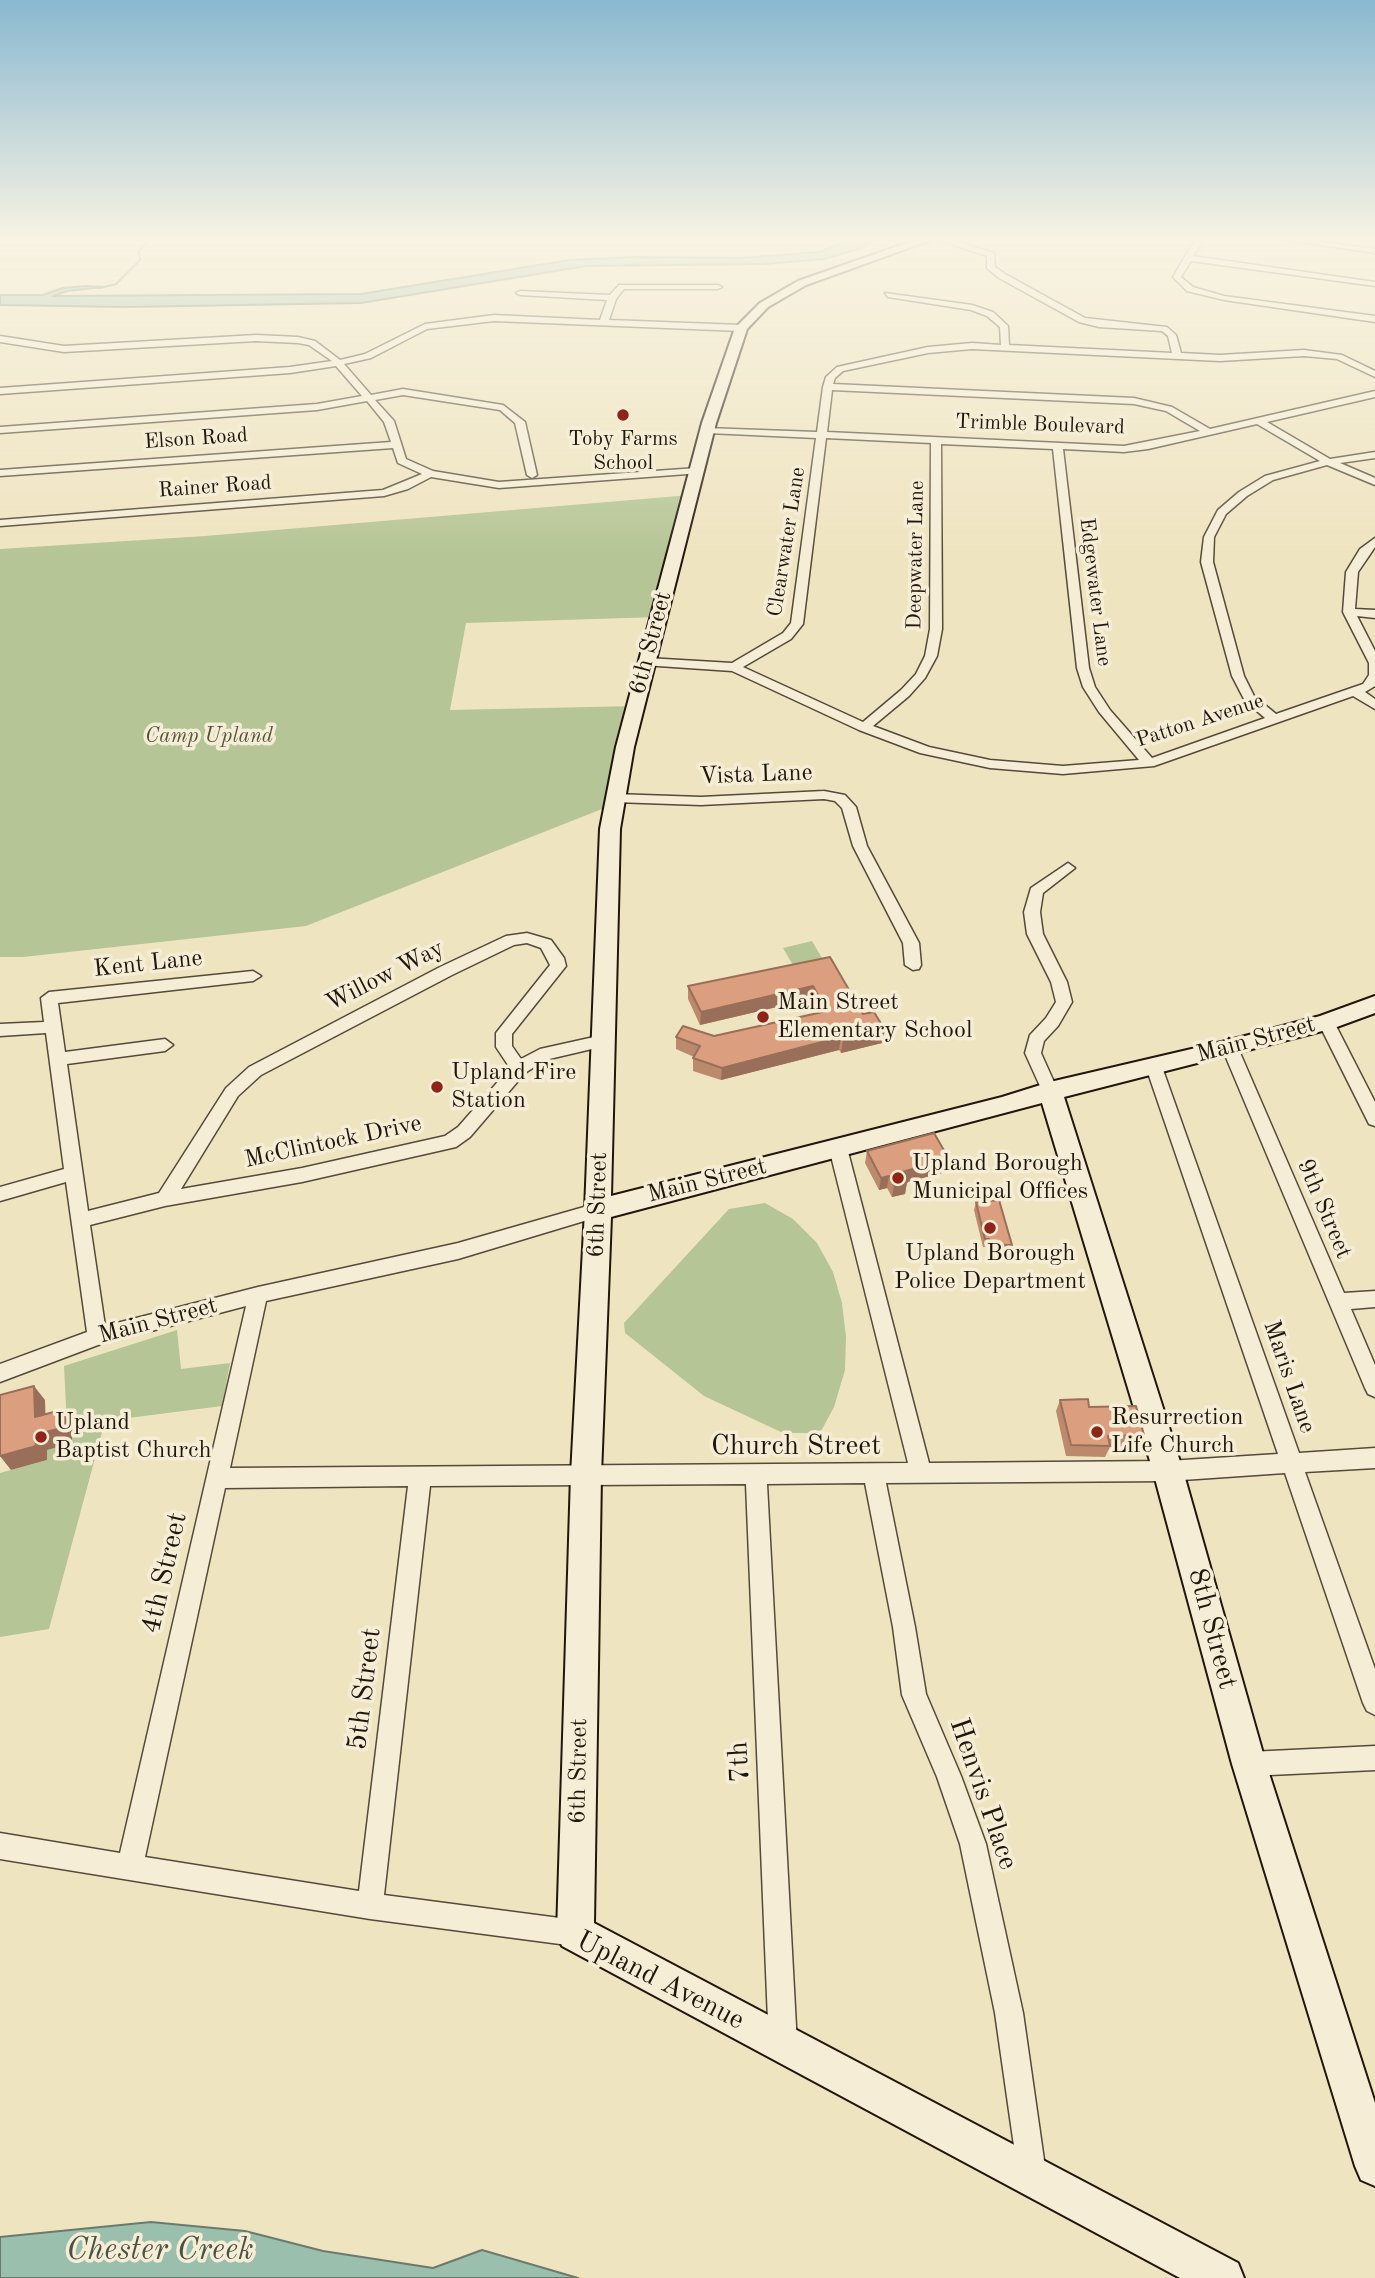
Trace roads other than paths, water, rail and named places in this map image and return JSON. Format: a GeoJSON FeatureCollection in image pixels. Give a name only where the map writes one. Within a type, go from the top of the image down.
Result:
{"type":"FeatureCollection","features":[{"type":"Feature","properties":{"kind":"street"},"geometry":{"type":"LineString","coordinates":[[18,343],[77,349],[182,343]]}},
{"type":"Feature","properties":{"kind":"street"},"geometry":{"type":"LineString","coordinates":[[313,343],[323,348],[338,363],[389,421],[402,461],[430,474],[452,480],[499,485],[696,473]]}},
{"type":"Feature","properties":{"kind":"street"},"geometry":{"type":"LineString","coordinates":[[0,391],[290,370],[369,356],[392,343]]}},
{"type":"Feature","properties":{"kind":"street","name":"6th Street"},"geometry":{"type":"LineString","coordinates":[[575,1933],[586,1475],[598,1209],[610,829],[614,798],[647,662],[708,427],[736,343]]}},
{"type":"Feature","properties":{"kind":"street"},"geometry":{"type":"LineString","coordinates":[[1174,343],[1177,356]]}},
{"type":"Feature","properties":{"kind":"street"},"geometry":{"type":"LineString","coordinates":[[1208,432],[1168,410],[1135,401],[828,387],[831,377],[839,369],[953,347],[1005,346],[1238,358],[1287,353],[1324,354],[1352,361],[1375,374]]}},
{"type":"Feature","properties":{"kind":"street","name":"Clearwater Lane"},"geometry":{"type":"LineString","coordinates":[[734,667],[787,636],[797,624],[828,387]]}},
{"type":"Feature","properties":{"kind":"street"},"geometry":{"type":"LineString","coordinates":[[0,430],[317,407],[403,392],[503,408],[520,422],[532,475]]}},
{"type":"Feature","properties":{"kind":"street","name":"Trimble Boulevard"},"geometry":{"type":"LineString","coordinates":[[708,427],[807,436],[823,434],[1124,449],[1148,446],[1375,394]]}},
{"type":"Feature","properties":{"kind":"street"},"geometry":{"type":"LineString","coordinates":[[1259,421],[1328,462],[1375,482]]}},
{"type":"Feature","properties":{"kind":"street","name":"Deepwater Lane"},"geometry":{"type":"LineString","coordinates":[[864,727],[905,693],[921,675],[932,656],[936,629],[936,440]]}},
{"type":"Feature","properties":{"kind":"street","name":"Elson Road"},"geometry":{"type":"LineString","coordinates":[[0,473],[396,445]]}},
{"type":"Feature","properties":{"kind":"street","name":"Edgewater Lane"},"geometry":{"type":"LineString","coordinates":[[1058,447],[1083,668],[1089,687],[1105,712],[1149,763]]}},
{"type":"Feature","properties":{"kind":"street"},"geometry":{"type":"LineString","coordinates":[[1274,719],[1249,698],[1237,676],[1207,562],[1209,537],[1222,512],[1243,494],[1269,478],[1328,462],[1375,455]]}},
{"type":"Feature","properties":{"kind":"street"},"geometry":{"type":"LineString","coordinates":[[452,480],[532,475],[696,473]]}},
{"type":"Feature","properties":{"kind":"street","name":"Rainer Road"},"geometry":{"type":"LineString","coordinates":[[0,523],[384,493],[430,474]]}},
{"type":"Feature","properties":{"kind":"street"},"geometry":{"type":"LineString","coordinates":[[1375,541],[1364,551],[1352,572],[1349,612],[1375,614]]}},
{"type":"Feature","properties":{"kind":"street","name":"Patton Avenue"},"geometry":{"type":"LineString","coordinates":[[647,662],[734,667],[864,727],[925,750],[990,764],[1063,770],[1149,763],[1368,687],[1375,675],[1375,663],[1349,612]]}},
{"type":"Feature","properties":{"kind":"street"},"geometry":{"type":"LineString","coordinates":[[1353,691],[1375,705]]}},
{"type":"Feature","properties":{"kind":"street","name":"Vista Lane"},"geometry":{"type":"LineString","coordinates":[[614,798],[701,802],[824,795],[840,797],[849,807],[860,846],[911,943],[913,965]]}},
{"type":"Feature","properties":{"kind":"street"},"geometry":{"type":"LineString","coordinates":[[1050,1091],[1033,1053],[1036,1039],[1052,1022],[1064,1002],[1059,982],[1035,934],[1032,912],[1037,891],[1068,867]]}},
{"type":"Feature","properties":{"kind":"street","name":"Willow Way"},"geometry":{"type":"LineString","coordinates":[[165,1199],[232,1092],[255,1071],[446,971],[511,940],[527,938],[547,944],[558,966],[504,1033],[504,1047],[519,1069]]}},
{"type":"Feature","properties":{"kind":"street","name":"Kent Lane"},"geometry":{"type":"LineString","coordinates":[[53,1027],[49,998],[253,976]]}},
{"type":"Feature","properties":{"kind":"street","name":"Main Street"},"geometry":{"type":"LineString","coordinates":[[0,1373],[97,1337],[258,1295],[458,1251],[598,1209],[1002,1106],[1050,1091],[1230,1048],[1326,1022],[1375,1004]]}},
{"type":"Feature","properties":{"kind":"street"},"geometry":{"type":"LineString","coordinates":[[1326,1022],[1375,1119]]}},
{"type":"Feature","properties":{"kind":"street"},"geometry":{"type":"LineString","coordinates":[[0,1030],[53,1027],[97,1337]]}},
{"type":"Feature","properties":{"kind":"street","name":"McClintock Drive"},"geometry":{"type":"LineString","coordinates":[[80,1220],[165,1199],[302,1175],[450,1142],[464,1132],[519,1069],[540,1055],[603,1041]]}},
{"type":"Feature","properties":{"kind":"street"},"geometry":{"type":"LineString","coordinates":[[58,1059],[164,1045]]}},
{"type":"Feature","properties":{"kind":"street","name":"9th Street"},"geometry":{"type":"LineString","coordinates":[[1230,1048],[1375,1388]]}},
{"type":"Feature","properties":{"kind":"street","name":"Maris Lane"},"geometry":{"type":"LineString","coordinates":[[1154,1068],[1375,1703]]}},
{"type":"Feature","properties":{"kind":"street","name":"8th Street"},"geometry":{"type":"LineString","coordinates":[[1050,1091],[1168,1471],[1249,1764],[1375,2166]]}},
{"type":"Feature","properties":{"kind":"street"},"geometry":{"type":"LineString","coordinates":[[838,1148],[921,1474]]}},
{"type":"Feature","properties":{"kind":"street"},"geometry":{"type":"LineString","coordinates":[[0,1194],[73,1173]]}},
{"type":"Feature","properties":{"kind":"street","name":"4th Street"},"geometry":{"type":"LineString","coordinates":[[130,1865],[258,1295]]}},
{"type":"Feature","properties":{"kind":"street"},"geometry":{"type":"LineString","coordinates":[[1337,1302],[1375,1299]]}},
{"type":"Feature","properties":{"kind":"street","name":"Church Street"},"geometry":{"type":"LineString","coordinates":[[217,1478],[420,1479],[586,1475],[756,1476],[1168,1471],[1375,1458]]}},
{"type":"Feature","properties":{"kind":"street","name":"Henvis Place"},"geometry":{"type":"LineString","coordinates":[[874,1474],[904,1627],[914,1695],[949,1776],[973,1844],[1010,2013],[1033,2178]]}},
{"type":"Feature","properties":{"kind":"street","name":"7th"},"geometry":{"type":"LineString","coordinates":[[756,1476],[783,2045]]}},
{"type":"Feature","properties":{"kind":"street","name":"5th Street"},"geometry":{"type":"LineString","coordinates":[[370,1906],[420,1479]]}},
{"type":"Feature","properties":{"kind":"street"},"geometry":{"type":"LineString","coordinates":[[1249,1764],[1375,1758]]}},
{"type":"Feature","properties":{"kind":"street","name":"Upland Avenue"},"geometry":{"type":"LineString","coordinates":[[0,1846],[370,1906],[575,1933],[1223,2278]]}},
{"type":"Feature","properties":{"kind":"water","name":"Chester Creek"},"geometry":{"type":"Polygon","coordinates":[[[151,2222],[245,2231],[323,2251],[433,2268],[482,2250],[578,2278],[0,2278],[0,2237],[151,2222]]]}},
{"type":"Feature","properties":{"kind":"place","name":"Toby Farms School"},"geometry":{"type":"Point","coordinates":[623,415]}},
{"type":"Feature","properties":{"kind":"place","name":"Main Street Elementary School"},"geometry":{"type":"Point","coordinates":[763,1017]}},
{"type":"Feature","properties":{"kind":"place","name":"Upland Fire Station"},"geometry":{"type":"Point","coordinates":[437,1087]}},
{"type":"Feature","properties":{"kind":"place","name":"Upland Borough Municipal Offices"},"geometry":{"type":"Point","coordinates":[898,1178]}},
{"type":"Feature","properties":{"kind":"place","name":"Upland Borough Police Department"},"geometry":{"type":"Point","coordinates":[990,1228]}},
{"type":"Feature","properties":{"kind":"place","name":"Resurrection Life Church"},"geometry":{"type":"Point","coordinates":[1097,1432]}},
{"type":"Feature","properties":{"kind":"place","name":"Upland Baptist Church"},"geometry":{"type":"Point","coordinates":[41,1437]}},
{"type":"Feature","properties":{"kind":"park label","name":"Camp Upland"},"geometry":{"type":"Point","coordinates":[209,736]}}]}
